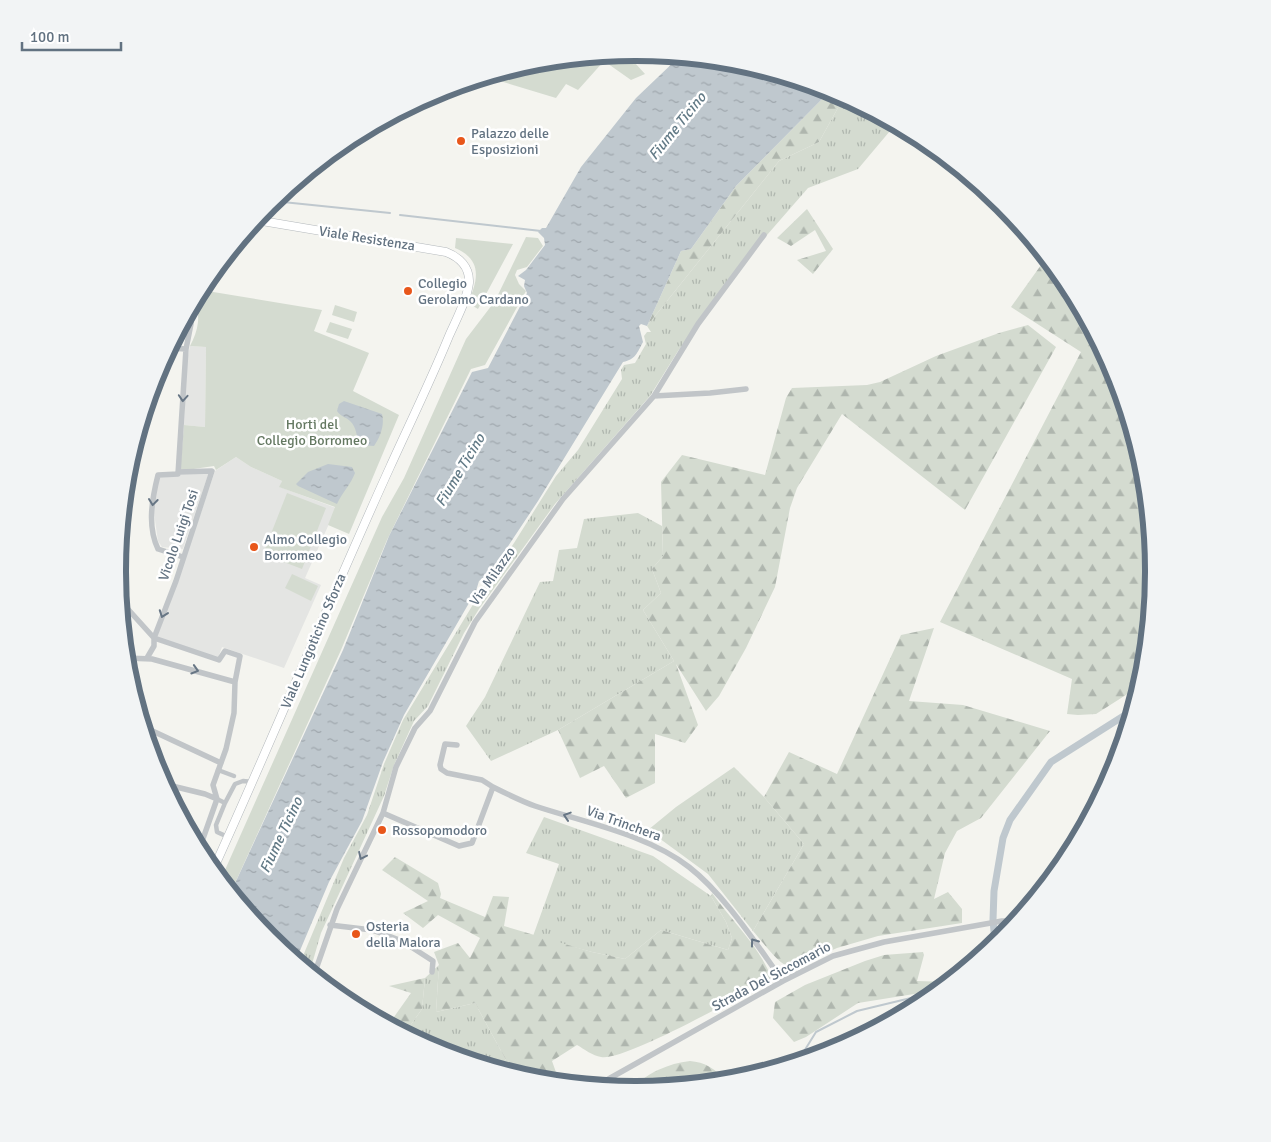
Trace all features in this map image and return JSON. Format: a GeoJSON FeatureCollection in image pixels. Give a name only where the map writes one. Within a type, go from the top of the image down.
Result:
{"type":"FeatureCollection","features":[{"type":"Feature","properties":{"kind":"main road","name":"Viale Resistenza"},"geometry":{"type":"LineString","coordinates":[[265,221],[436,250],[459,259],[468,274]]}},
{"type":"Feature","properties":{"kind":"main road","name":"Viale Lungoticino Sforza"},"geometry":{"type":"LineString","coordinates":[[217,861],[350,556],[437,365],[469,284],[468,274]]}},
{"type":"Feature","properties":{"kind":"street","name":"Via Milazzo"},"geometry":{"type":"LineString","coordinates":[[316,968],[330,925],[384,812],[396,767],[416,728],[430,710],[475,622],[563,499],[654,396],[698,324],[764,235]]}},
{"type":"Feature","properties":{"kind":"street"},"geometry":{"type":"LineString","coordinates":[[184,557],[158,549],[151,524],[152,503],[158,475],[178,473],[186,350],[190,324]]}},
{"type":"Feature","properties":{"kind":"street"},"geometry":{"type":"LineString","coordinates":[[177,349],[186,350]]}},
{"type":"Feature","properties":{"kind":"street"},"geometry":{"type":"LineString","coordinates":[[654,396],[746,389]]}},
{"type":"Feature","properties":{"kind":"street","name":"Vicolo Luigi Tosi"},"geometry":{"type":"LineString","coordinates":[[147,658],[154,646],[154,638],[184,557],[212,471],[178,473]]}},
{"type":"Feature","properties":{"kind":"street"},"geometry":{"type":"LineString","coordinates":[[127,609],[154,638],[219,660],[224,651],[240,656],[235,682],[234,713],[226,749],[213,785],[217,799],[203,840]]}},
{"type":"Feature","properties":{"kind":"street"},"geometry":{"type":"LineString","coordinates":[[134,658],[147,658],[182,666],[235,682]]}},
{"type":"Feature","properties":{"kind":"street"},"geometry":{"type":"LineString","coordinates":[[152,731],[221,763]]}},
{"type":"Feature","properties":{"kind":"street","name":"Via Trinchera"},"geometry":{"type":"LineString","coordinates":[[458,745],[445,744],[440,769],[447,773],[482,780],[532,805],[652,845],[689,867],[708,884],[728,908],[783,981]]}},
{"type":"Feature","properties":{"kind":"street"},"geometry":{"type":"LineString","coordinates":[[218,770],[234,776]]}},
{"type":"Feature","properties":{"kind":"street"},"geometry":{"type":"LineString","coordinates":[[228,837],[217,832],[216,825],[225,803],[235,784],[243,781],[253,782]]}},
{"type":"Feature","properties":{"kind":"street"},"geometry":{"type":"LineString","coordinates":[[174,786],[205,794],[225,803]]}},
{"type":"Feature","properties":{"kind":"street"},"geometry":{"type":"LineString","coordinates":[[384,812],[459,846],[467,845],[472,843],[493,787]]}},
{"type":"Feature","properties":{"kind":"street","name":"Strada Del Siccomario"},"geometry":{"type":"LineString","coordinates":[[606,1080],[783,981],[833,956],[884,942],[1005,921]]}},
{"type":"Feature","properties":{"kind":"street"},"geometry":{"type":"LineString","coordinates":[[330,925],[372,930],[402,941],[433,961],[432,972]]}},
{"type":"Feature","properties":{"kind":"shaded area"},"geometry":{"type":"Polygon","coordinates":[[[190,346],[206,347],[205,427],[184,425],[186,365],[190,346]]]}},
{"type":"Feature","properties":{"kind":"shaded area","name":"Almo Collegio Borromeo"},"geometry":{"type":"Polygon","coordinates":[[[236,457],[251,467],[282,481],[280,487],[336,508],[305,578],[321,585],[284,668],[222,647],[218,658],[157,637],[215,471],[236,457]]]}},
{"type":"Feature","properties":{"kind":"shaded area"},"geometry":{"type":"Polygon","coordinates":[[[209,472],[183,549],[162,547],[158,541],[153,506],[159,475],[209,472]]]}},
{"type":"Feature","properties":{"kind":"green space"},"geometry":{"type":"Polygon","coordinates":[[[633,61],[645,74],[631,80],[605,62],[633,61]]]}},
{"type":"Feature","properties":{"kind":"green space"},"geometry":{"type":"Polygon","coordinates":[[[603,62],[578,90],[566,84],[556,98],[499,81],[536,71],[603,62]]]}},
{"type":"Feature","properties":{"kind":"green space"},"geometry":{"type":"Polygon","coordinates":[[[824,97],[840,104],[819,142],[779,161],[647,326],[681,251],[691,249],[736,186],[824,97]]]}},
{"type":"Feature","properties":{"kind":"green space"},"geometry":{"type":"Polygon","coordinates":[[[840,104],[891,130],[858,169],[808,188],[761,242],[678,351],[650,396],[555,504],[479,609],[464,633],[428,706],[414,721],[394,765],[384,796],[321,933],[312,964],[303,957],[344,858],[367,815],[384,764],[403,720],[483,588],[556,476],[578,450],[622,379],[621,370],[624,365],[635,363],[646,344],[644,336],[647,332],[651,332],[647,326],[779,161],[819,142],[840,104]]]}},
{"type":"Feature","properties":{"kind":"green space"},"geometry":{"type":"Polygon","coordinates":[[[807,209],[833,249],[813,274],[797,260],[826,251],[815,230],[791,246],[777,238],[807,209]]]}},
{"type":"Feature","properties":{"kind":"green space"},"geometry":{"type":"Polygon","coordinates":[[[526,237],[538,238],[543,246],[527,267],[517,270],[515,275],[519,284],[526,291],[485,365],[471,369],[387,540],[341,650],[234,885],[224,872],[382,517],[404,478],[466,339],[495,301],[526,237]]]}},
{"type":"Feature","properties":{"kind":"green space"},"geometry":{"type":"Polygon","coordinates":[[[456,238],[513,244],[478,309],[468,303],[476,279],[476,271],[470,258],[455,248],[456,238]]]}},
{"type":"Feature","properties":{"kind":"green space"},"geometry":{"type":"Polygon","coordinates":[[[1042,264],[1077,316],[1093,346],[1118,407],[1128,439],[1135,472],[1141,504],[1144,538],[1145,571],[1141,638],[1130,692],[1096,714],[1067,714],[1072,679],[940,622],[1081,352],[1011,307],[1042,264]]]}},
{"type":"Feature","properties":{"kind":"green space","name":"Horti del Collegio Borromeo"},"geometry":{"type":"Polygon","coordinates":[[[210,291],[322,310],[314,331],[369,353],[353,391],[399,415],[349,534],[328,525],[335,507],[279,487],[282,481],[251,467],[236,457],[216,470],[214,466],[180,471],[184,425],[205,427],[206,347],[190,346],[198,325],[198,310],[210,291]]]}},
{"type":"Feature","properties":{"kind":"green space"},"geometry":{"type":"Polygon","coordinates":[[[335,305],[357,312],[354,322],[332,315],[335,305]]]}},
{"type":"Feature","properties":{"kind":"green space"},"geometry":{"type":"Polygon","coordinates":[[[330,322],[352,329],[348,339],[326,332],[330,322]]]}},
{"type":"Feature","properties":{"kind":"green space"},"geometry":{"type":"Polygon","coordinates":[[[1028,325],[1056,347],[965,510],[842,414],[797,488],[790,508],[775,587],[746,648],[719,696],[706,711],[676,664],[698,725],[685,743],[655,734],[655,783],[626,798],[604,766],[580,778],[558,730],[674,661],[643,610],[661,593],[652,569],[663,556],[661,482],[682,455],[765,475],[786,398],[792,388],[867,385],[880,382],[936,356],[999,333],[1028,325]]]}},
{"type":"Feature","properties":{"kind":"green space"},"geometry":{"type":"Polygon","coordinates":[[[287,493],[326,508],[302,569],[263,554],[287,493]]]}},
{"type":"Feature","properties":{"kind":"green space"},"geometry":{"type":"Polygon","coordinates":[[[638,513],[662,526],[663,556],[652,569],[661,593],[643,610],[674,661],[558,730],[491,761],[466,726],[485,697],[540,582],[553,581],[559,550],[577,548],[584,519],[638,513]]]}},
{"type":"Feature","properties":{"kind":"green space"},"geometry":{"type":"Polygon","coordinates":[[[292,574],[318,586],[311,601],[285,588],[292,574]]]}},
{"type":"Feature","properties":{"kind":"green space"},"geometry":{"type":"Polygon","coordinates":[[[934,628],[909,701],[963,705],[1050,731],[981,818],[957,831],[945,853],[934,899],[948,892],[962,909],[962,923],[878,936],[837,948],[792,968],[787,966],[776,958],[753,931],[804,844],[764,797],[789,752],[837,774],[901,635],[934,628]]]}},
{"type":"Feature","properties":{"kind":"green space"},"geometry":{"type":"Polygon","coordinates":[[[734,767],[764,797],[804,844],[753,931],[708,874],[648,830],[676,807],[734,767]]]}},
{"type":"Feature","properties":{"kind":"green space"},"geometry":{"type":"Polygon","coordinates":[[[544,817],[653,856],[711,896],[726,922],[732,938],[728,950],[661,930],[625,959],[533,936],[559,864],[526,853],[544,817]]]}},
{"type":"Feature","properties":{"kind":"green space"},"geometry":{"type":"Polygon","coordinates":[[[395,857],[438,883],[441,894],[440,898],[485,917],[493,896],[509,897],[504,926],[592,952],[625,959],[661,930],[728,950],[732,938],[726,922],[711,896],[712,893],[753,945],[772,979],[658,1038],[614,1056],[601,1057],[577,1045],[552,1061],[557,1074],[504,1063],[502,1062],[506,1060],[475,1003],[436,1012],[439,965],[434,952],[458,943],[470,958],[480,938],[438,915],[423,928],[403,913],[428,901],[382,870],[395,857]]]}},
{"type":"Feature","properties":{"kind":"green space"},"geometry":{"type":"Polygon","coordinates":[[[923,952],[924,955],[917,981],[937,982],[922,993],[858,1003],[806,1037],[794,1042],[773,1018],[775,1002],[805,985],[884,955],[923,952]]]}},
{"type":"Feature","properties":{"kind":"green space"},"geometry":{"type":"Polygon","coordinates":[[[439,965],[436,1012],[475,1003],[506,1060],[502,1062],[472,1054],[409,1027],[422,1009],[425,978],[439,965]]]}},
{"type":"Feature","properties":{"kind":"green space"},"geometry":{"type":"Polygon","coordinates":[[[425,978],[422,1009],[409,1027],[393,1019],[411,993],[389,986],[425,978]]]}},
{"type":"Feature","properties":{"kind":"green space"},"geometry":{"type":"Polygon","coordinates":[[[682,1062],[700,1063],[718,1074],[669,1080],[639,1081],[658,1070],[682,1062]]]}},
{"type":"Feature","properties":{"kind":"water","name":"Fiume Ticino"},"geometry":{"type":"Polygon","coordinates":[[[673,63],[735,71],[799,88],[824,97],[736,186],[691,249],[681,251],[647,326],[641,324],[639,326],[643,342],[631,359],[623,362],[538,501],[491,572],[479,581],[476,591],[404,715],[383,762],[362,821],[329,882],[299,954],[252,907],[234,885],[343,650],[389,536],[472,372],[488,368],[527,293],[524,286],[525,280],[518,276],[526,270],[545,245],[544,238],[538,232],[542,228],[546,228],[581,167],[636,98],[673,63]]]}},
{"type":"Feature","properties":{"kind":"water"},"geometry":{"type":"Polygon","coordinates":[[[344,401],[382,414],[381,431],[374,446],[360,445],[352,423],[337,411],[339,404],[344,401]]]}},
{"type":"Feature","properties":{"kind":"water"},"geometry":{"type":"Polygon","coordinates":[[[328,464],[352,467],[355,473],[337,504],[296,484],[308,472],[328,464]]]}},
{"type":"Feature","properties":{"kind":"waterway"},"geometry":{"type":"LineString","coordinates":[[284,202],[390,213]]}},
{"type":"Feature","properties":{"kind":"waterway"},"geometry":{"type":"LineString","coordinates":[[400,215],[541,231]]}},
{"type":"Feature","properties":{"kind":"waterway"},"geometry":{"type":"LineString","coordinates":[[994,933],[994,891],[1003,838],[1010,820],[1051,762],[1124,716]]}},
{"type":"Feature","properties":{"kind":"waterway"},"geometry":{"type":"LineString","coordinates":[[803,1052],[816,1032],[857,1011],[916,997]]}},
{"type":"Feature","properties":{"kind":"place","name":"Palazzo delle Esposizioni"},"geometry":{"type":"Point","coordinates":[461,141]}},
{"type":"Feature","properties":{"kind":"place","name":"Collegio Gerolamo Cardano"},"geometry":{"type":"Point","coordinates":[408,291]}},
{"type":"Feature","properties":{"kind":"place","name":"Almo Collegio Borromeo"},"geometry":{"type":"Point","coordinates":[254,547]}},
{"type":"Feature","properties":{"kind":"place","name":"Rossopomodoro"},"geometry":{"type":"Point","coordinates":[382,830]}},
{"type":"Feature","properties":{"kind":"place","name":"Osteria della Malora"},"geometry":{"type":"Point","coordinates":[356,934]}}]}
